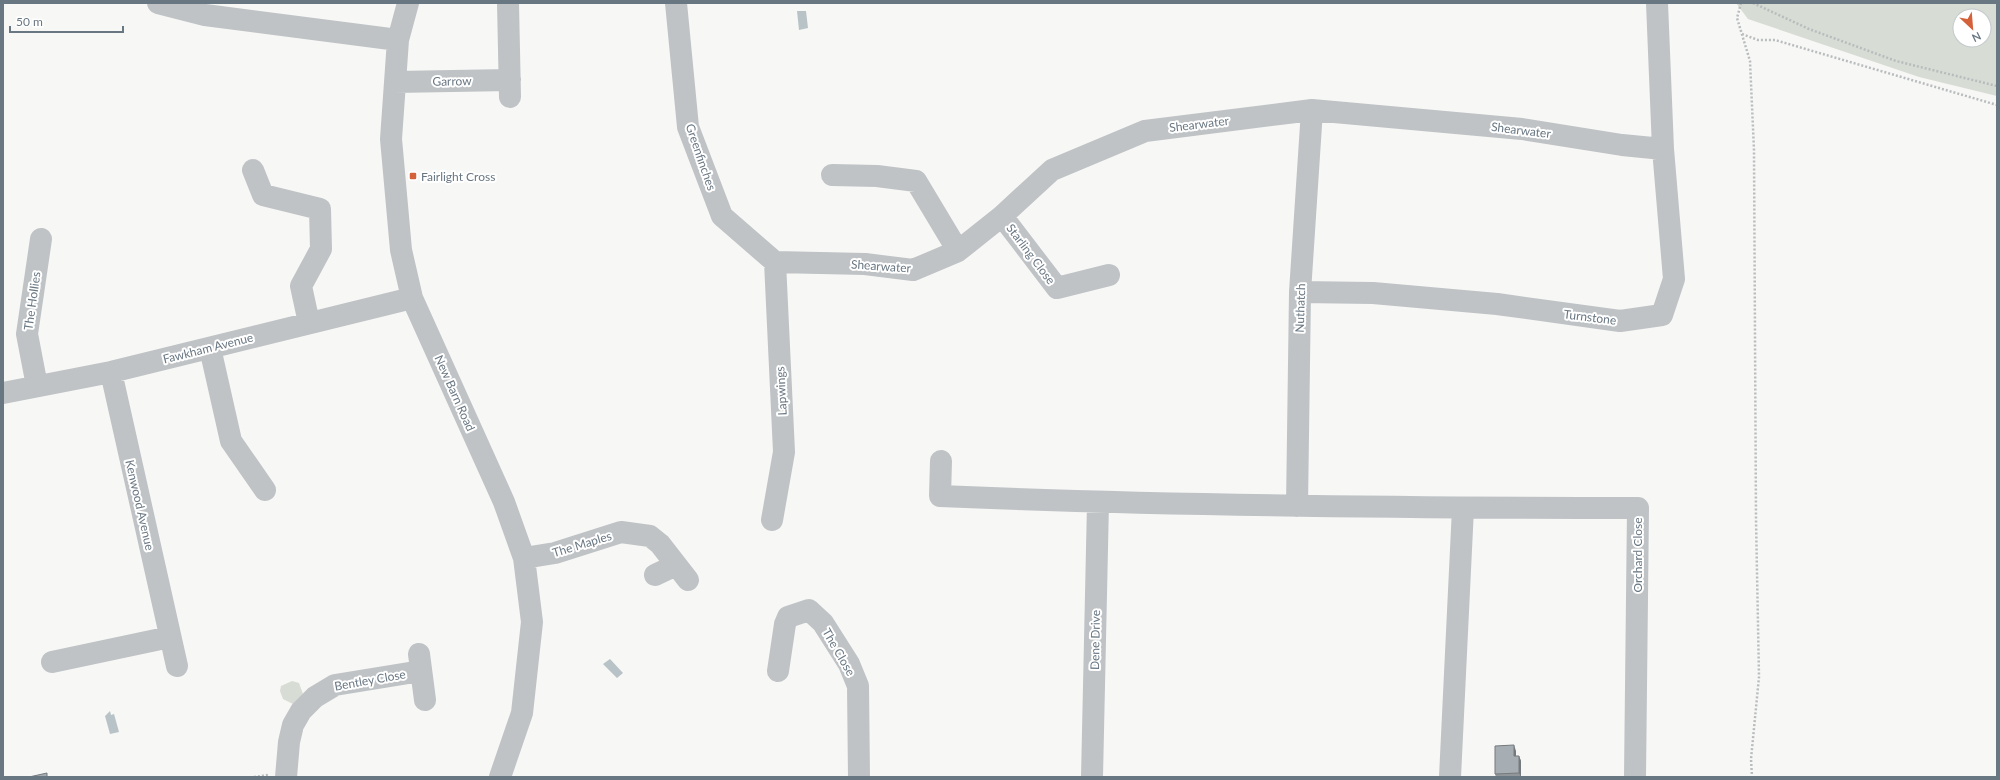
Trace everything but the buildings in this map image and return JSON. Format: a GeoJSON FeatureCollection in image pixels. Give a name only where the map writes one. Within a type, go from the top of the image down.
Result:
{"type":"FeatureCollection","features":[{"type":"Feature","properties":{"kind":"street"},"geometry":{"type":"LineString","coordinates":[[158,3],[204,15],[398,40]]}},
{"type":"Feature","properties":{"kind":"street","name":"New Barn Road"},"geometry":{"type":"LineString","coordinates":[[408,3],[398,40],[391,139],[401,250],[412,298],[504,502],[524,558],[532,622],[522,713],[500,777]]}},
{"type":"Feature","properties":{"kind":"street","name":"Garrow"},"geometry":{"type":"LineString","coordinates":[[395,82],[510,80],[508,3]]}},
{"type":"Feature","properties":{"kind":"street","name":"Greenfinches"},"geometry":{"type":"LineString","coordinates":[[676,3],[688,127],[722,216],[775,262]]}},
{"type":"Feature","properties":{"kind":"street","name":"Turnstone"},"geometry":{"type":"LineString","coordinates":[[1300,292],[1373,293],[1497,304],[1620,321],[1662,315],[1674,279],[1663,148],[1657,3]]}},
{"type":"Feature","properties":{"kind":"street","name":"Shearwater"},"geometry":{"type":"LineString","coordinates":[[775,262],[865,264],[913,270],[958,251],[1002,216],[1052,170],[1145,131],[1312,110],[1522,129],[1622,145],[1663,148]]}},
{"type":"Feature","properties":{"kind":"street","name":"Nuthatch"},"geometry":{"type":"LineString","coordinates":[[1297,506],[1300,292],[1312,110]]}},
{"type":"Feature","properties":{"kind":"street"},"geometry":{"type":"LineString","coordinates":[[253,170],[263,196],[320,210],[321,249],[301,286],[309,323]]}},
{"type":"Feature","properties":{"kind":"street"},"geometry":{"type":"LineString","coordinates":[[832,175],[877,176],[916,181],[958,251]]}},
{"type":"Feature","properties":{"kind":"street","name":"Starling Close"},"geometry":{"type":"LineString","coordinates":[[1002,216],[1057,288],[1109,275]]}},
{"type":"Feature","properties":{"kind":"street","name":"The Hollies"},"geometry":{"type":"LineString","coordinates":[[37,386],[26,334],[41,239]]}},
{"type":"Feature","properties":{"kind":"street","name":"Lapwings"},"geometry":{"type":"LineString","coordinates":[[772,520],[784,452],[775,262]]}},
{"type":"Feature","properties":{"kind":"street","name":"Fawkham Avenue"},"geometry":{"type":"LineString","coordinates":[[3,393],[111,372],[412,298]]}},
{"type":"Feature","properties":{"kind":"street"},"geometry":{"type":"LineString","coordinates":[[210,348],[231,441],[265,490]]}},
{"type":"Feature","properties":{"kind":"street","name":"Kenwood Avenue"},"geometry":{"type":"LineString","coordinates":[[111,372],[170,637],[178,666]]}},
{"type":"Feature","properties":{"kind":"street"},"geometry":{"type":"LineString","coordinates":[[941,461],[940,496],[1098,503],[1297,506]]}},
{"type":"Feature","properties":{"kind":"street","name":"Dene Drive"},"geometry":{"type":"LineString","coordinates":[[1092,777],[1098,503]]}},
{"type":"Feature","properties":{"kind":"street","name":"Orchard Close"},"geometry":{"type":"LineString","coordinates":[[1297,506],[1638,508],[1636,777]]}},
{"type":"Feature","properties":{"kind":"street"},"geometry":{"type":"LineString","coordinates":[[1450,777],[1463,508]]}},
{"type":"Feature","properties":{"kind":"street","name":"The Maples"},"geometry":{"type":"LineString","coordinates":[[524,558],[555,553],[621,532],[650,536],[660,544],[682,573],[655,575]]}},
{"type":"Feature","properties":{"kind":"street","name":"The Close"},"geometry":{"type":"LineString","coordinates":[[778,671],[785,624],[788,617],[809,610],[823,623],[849,664],[858,686],[859,777]]}},
{"type":"Feature","properties":{"kind":"street"},"geometry":{"type":"LineString","coordinates":[[52,662],[170,637]]}},
{"type":"Feature","properties":{"kind":"street","name":"Bentley Close"},"geometry":{"type":"LineString","coordinates":[[286,777],[289,742],[293,725],[302,711],[319,694],[335,685],[420,662],[425,700]]}},
{"type":"Feature","properties":{"kind":"path"},"geometry":{"type":"LineString","coordinates":[[1742,3],[1737,18],[1750,62],[1754,150],[1756,519],[1759,678],[1751,759],[1752,777]]}},
{"type":"Feature","properties":{"kind":"path"},"geometry":{"type":"LineString","coordinates":[[1753,3],[1809,29],[1896,61],[1997,86]]}},
{"type":"Feature","properties":{"kind":"path"},"geometry":{"type":"LineString","coordinates":[[1741,34],[1758,40],[1774,40],[1997,105]]}},
{"type":"Feature","properties":{"kind":"shaded area"},"geometry":{"type":"Polygon","coordinates":[[[1736,3],[1997,3],[1997,96],[1919,77],[1748,19],[1736,3]]]}},
{"type":"Feature","properties":{"kind":"shaded area"},"geometry":{"type":"Polygon","coordinates":[[[797,11],[806,11],[808,28],[799,30],[797,11]]]}},
{"type":"Feature","properties":{"kind":"shaded area"},"geometry":{"type":"Polygon","coordinates":[[[610,659],[623,673],[617,678],[603,664],[610,659]]]}},
{"type":"Feature","properties":{"kind":"shaded area"},"geometry":{"type":"Polygon","coordinates":[[[292,681],[299,683],[303,694],[293,704],[283,699],[280,691],[281,686],[292,681]]]}},
{"type":"Feature","properties":{"kind":"shaded area"},"geometry":{"type":"Polygon","coordinates":[[[110,711],[111,715],[114,714],[119,732],[110,734],[105,716],[110,711]]]}},
{"type":"Feature","properties":{"kind":"place","name":"Fairlight Cross"},"geometry":{"type":"Point","coordinates":[413,176]}}]}
